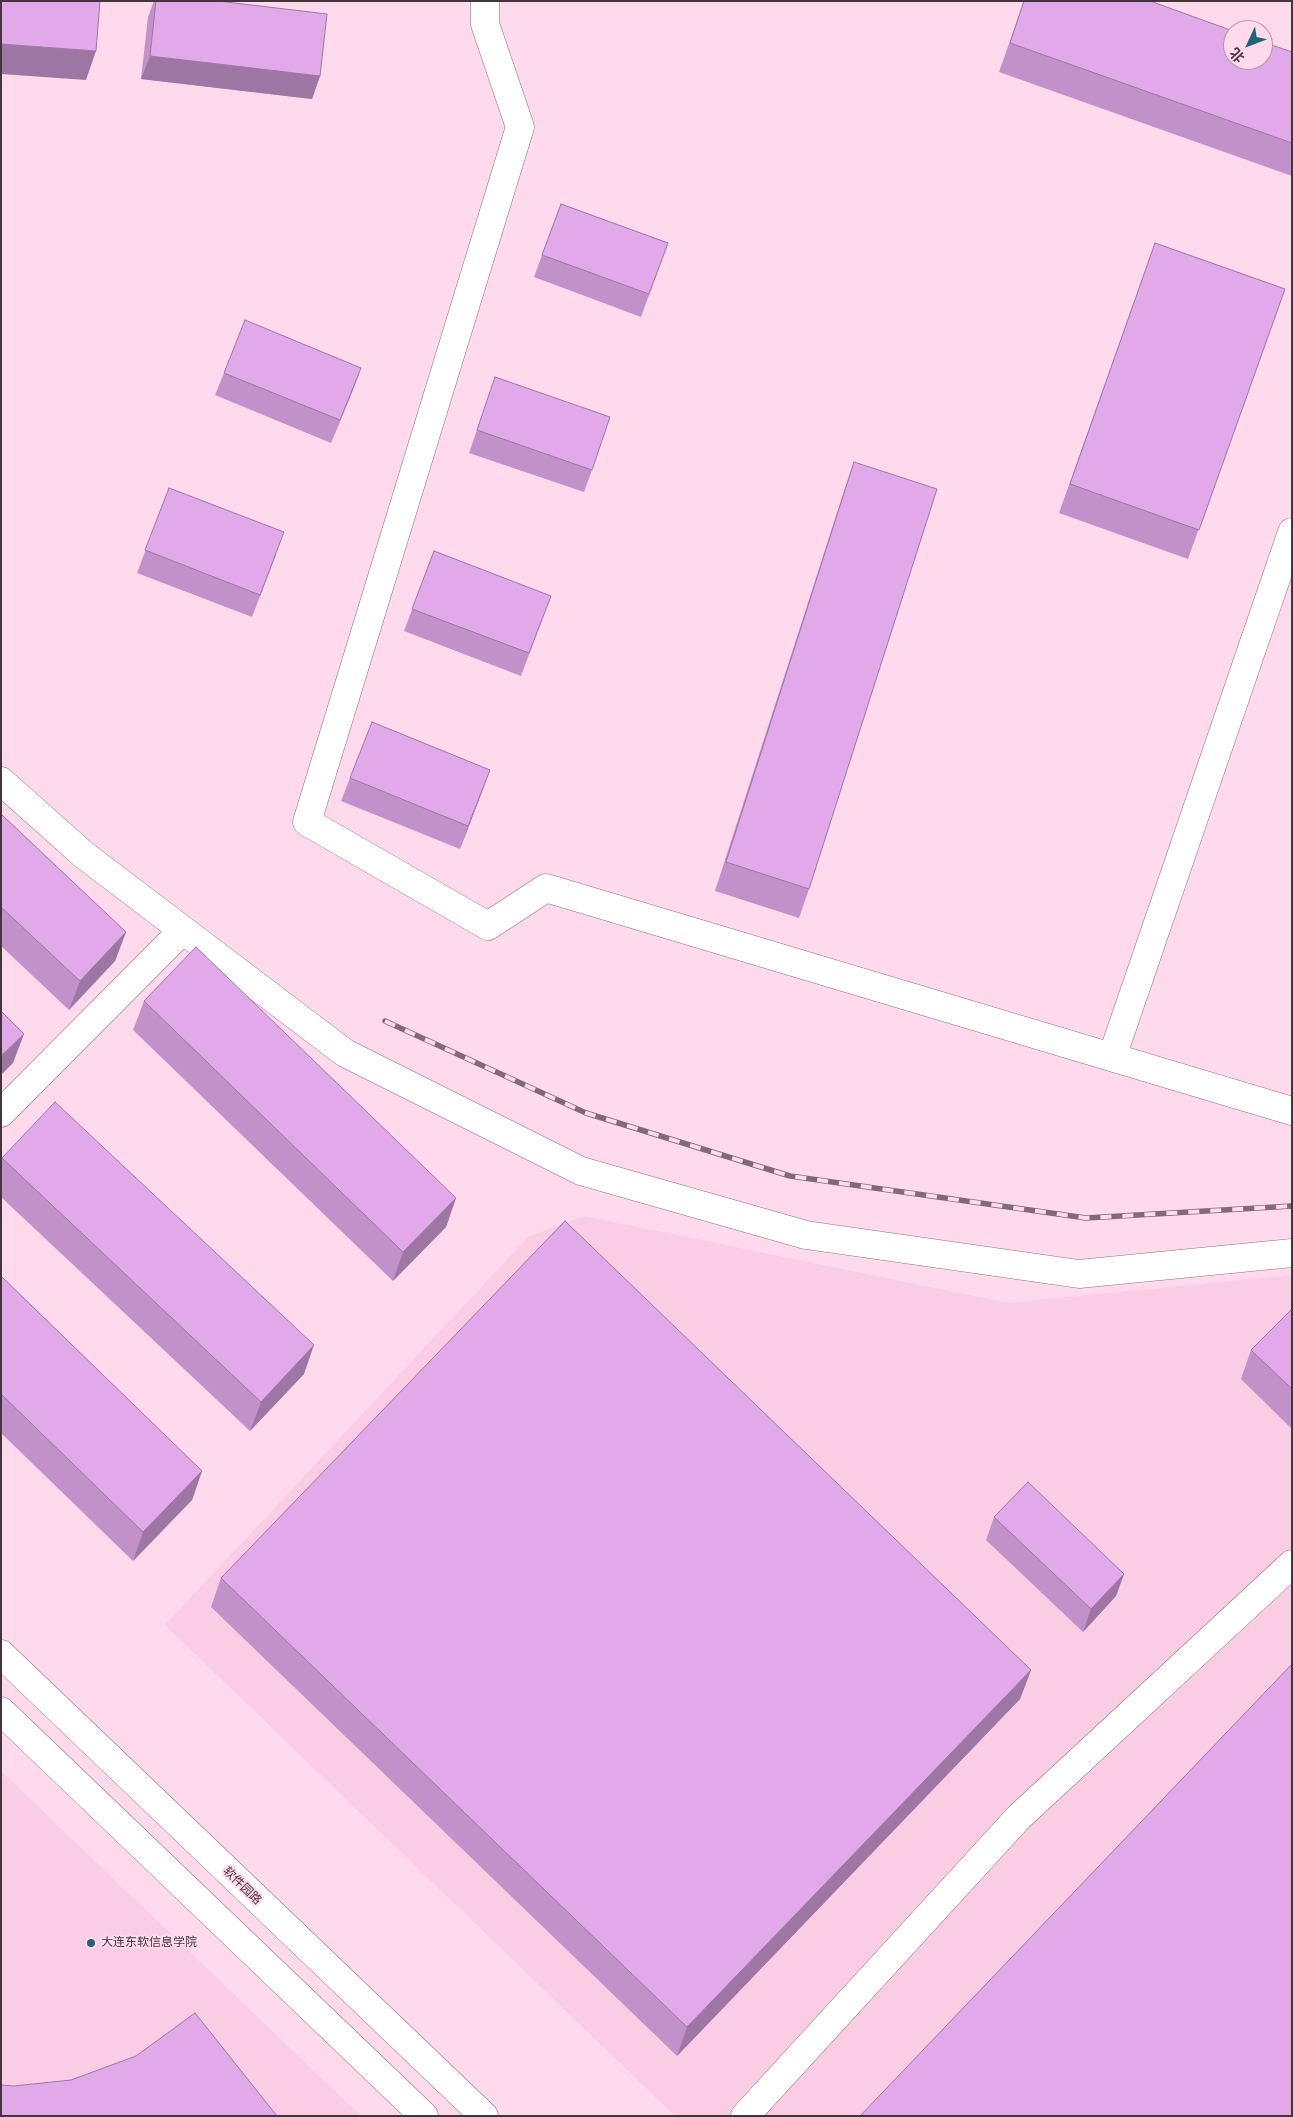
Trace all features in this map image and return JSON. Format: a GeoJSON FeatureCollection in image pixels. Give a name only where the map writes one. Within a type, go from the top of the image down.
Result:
{"type":"FeatureCollection","features":[{"type":"Feature","properties":{"kind":"street"},"geometry":{"type":"LineString","coordinates":[[485,1],[485,24],[520,127],[306,822],[488,926],[546,888],[1292,1111]]}},
{"type":"Feature","properties":{"kind":"street"},"geometry":{"type":"LineString","coordinates":[[1112,1057],[1292,532]]}},
{"type":"Feature","properties":{"kind":"street"},"geometry":{"type":"LineString","coordinates":[[1,781],[84,855],[345,1053],[581,1171],[806,1236],[1079,1274],[1292,1253]]}},
{"type":"Feature","properties":{"kind":"street"},"geometry":{"type":"LineString","coordinates":[[1,1113],[183,930]]}},
{"type":"Feature","properties":{"kind":"street"},"geometry":{"type":"LineString","coordinates":[[745,2116],[1019,1817],[1292,1564]]}},
{"type":"Feature","properties":{"kind":"street","name":"软件园路"},"geometry":{"type":"LineString","coordinates":[[1,1654],[484,2116]]}},
{"type":"Feature","properties":{"kind":"street"},"geometry":{"type":"LineString","coordinates":[[1,1711],[424,2116]]}},
{"type":"Feature","properties":{"kind":"shaded area"},"geometry":{"type":"Polygon","coordinates":[[[584,1216],[1008,1303],[1292,1275],[1292,2116],[675,2116],[165,1625],[528,1237],[584,1216]]]}},
{"type":"Feature","properties":{"kind":"shaded area","name":"大连东软信息学院"},"geometry":{"type":"Polygon","coordinates":[[[1,1771],[361,2116],[1,2116],[1,1771]]]}},
{"type":"Feature","properties":{"kind":"building"},"geometry":{"type":"Polygon","coordinates":[[[1,1],[100,1],[96,51],[1,44],[1,1]]]}},
{"type":"Feature","properties":{"kind":"building"},"geometry":{"type":"Polygon","coordinates":[[[156,1],[218,1],[327,14],[320,76],[150,56],[156,1]]]}},
{"type":"Feature","properties":{"kind":"building"},"geometry":{"type":"Polygon","coordinates":[[[1024,1],[1150,1],[1223,27],[1223,70],[1273,70],[1273,45],[1292,52],[1292,143],[1010,43],[1024,1]]]}},
{"type":"Feature","properties":{"kind":"building"},"geometry":{"type":"Polygon","coordinates":[[[561,204],[668,243],[649,294],[542,255],[561,204]]]}},
{"type":"Feature","properties":{"kind":"building"},"geometry":{"type":"Polygon","coordinates":[[[1155,243],[1285,289],[1199,530],[1070,484],[1155,243]]]}},
{"type":"Feature","properties":{"kind":"building"},"geometry":{"type":"Polygon","coordinates":[[[245,320],[361,368],[340,420],[224,373],[245,320]]]}},
{"type":"Feature","properties":{"kind":"building"},"geometry":{"type":"Polygon","coordinates":[[[495,377],[610,417],[592,470],[477,430],[495,377]]]}},
{"type":"Feature","properties":{"kind":"building"},"geometry":{"type":"Polygon","coordinates":[[[854,462],[937,489],[809,889],[726,862],[854,462]]]}},
{"type":"Feature","properties":{"kind":"building"},"geometry":{"type":"Polygon","coordinates":[[[169,488],[284,532],[260,595],[145,550],[169,488]]]}},
{"type":"Feature","properties":{"kind":"building"},"geometry":{"type":"Polygon","coordinates":[[[434,551],[551,596],[529,653],[412,609],[434,551]]]}},
{"type":"Feature","properties":{"kind":"building"},"geometry":{"type":"Polygon","coordinates":[[[372,722],[490,770],[468,826],[350,778],[372,722]]]}},
{"type":"Feature","properties":{"kind":"building"},"geometry":{"type":"Polygon","coordinates":[[[1,814],[126,932],[80,981],[1,907],[1,814]]]}},
{"type":"Feature","properties":{"kind":"building"},"geometry":{"type":"Polygon","coordinates":[[[196,947],[456,1198],[403,1252],[144,1001],[196,947]]]}},
{"type":"Feature","properties":{"kind":"building"},"geometry":{"type":"Polygon","coordinates":[[[1,1011],[24,1034],[1,1056],[1,1011]]]}},
{"type":"Feature","properties":{"kind":"building"},"geometry":{"type":"Polygon","coordinates":[[[55,1102],[314,1345],[261,1402],[2,1158],[55,1102]]]}},
{"type":"Feature","properties":{"kind":"building"},"geometry":{"type":"Polygon","coordinates":[[[565,1221],[1031,1670],[687,2027],[221,1578],[565,1221]]]}},
{"type":"Feature","properties":{"kind":"building"},"geometry":{"type":"Polygon","coordinates":[[[1,1276],[202,1471],[143,1532],[1,1394],[1,1276]]]}},
{"type":"Feature","properties":{"kind":"building"},"geometry":{"type":"Polygon","coordinates":[[[1292,1309],[1292,1389],[1251,1350],[1292,1309]]]}},
{"type":"Feature","properties":{"kind":"building"},"geometry":{"type":"Polygon","coordinates":[[[1028,1482],[1124,1574],[1091,1609],[994,1517],[1028,1482]]]}},
{"type":"Feature","properties":{"kind":"building"},"geometry":{"type":"Polygon","coordinates":[[[1292,1664],[1292,2116],[860,2116],[1292,1664]]]}},
{"type":"Feature","properties":{"kind":"building"},"geometry":{"type":"Polygon","coordinates":[[[195,2013],[277,2116],[1,2116],[1,2085],[14,2086],[71,2080],[136,2056],[195,2013]]]}},
{"type":"Feature","properties":{"kind":"railway"},"geometry":{"type":"LineString","coordinates":[[385,1021],[586,1113],[790,1176],[1086,1218],[1292,1206]]}},
{"type":"Feature","properties":{"kind":"place","name":"大连东软信息学院"},"geometry":{"type":"Point","coordinates":[91,1943]}}]}
